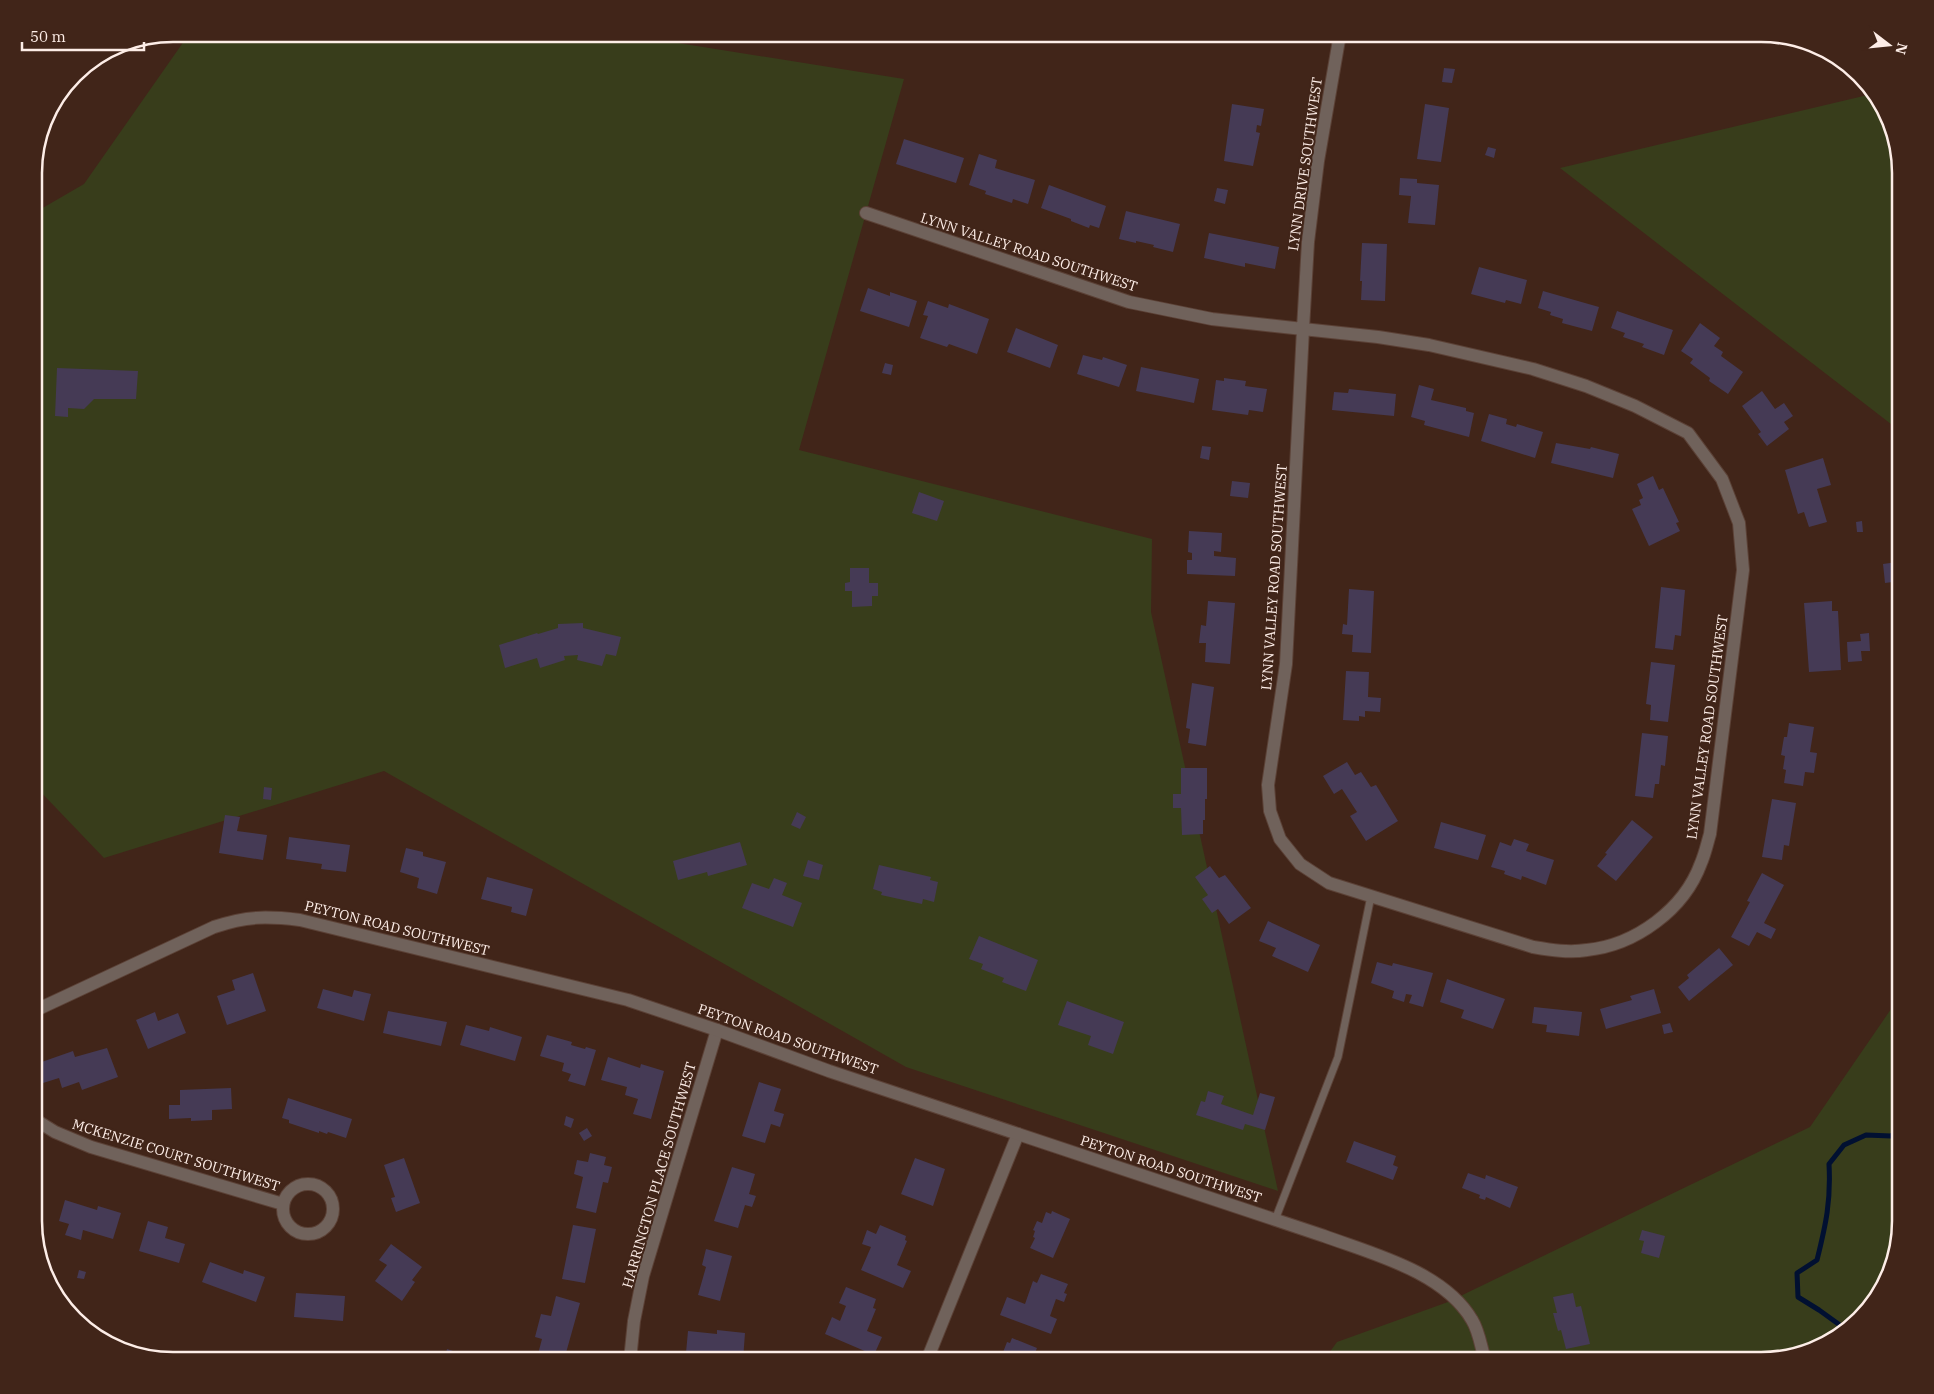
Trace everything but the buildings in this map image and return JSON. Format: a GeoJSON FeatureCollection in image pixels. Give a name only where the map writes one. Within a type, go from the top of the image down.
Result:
{"type":"FeatureCollection","features":[{"type":"Feature","properties":{"kind":"street","name":"LYNN DRIVE SOUTHWEST"},"geometry":{"type":"LineString","coordinates":[[1303,329],[1308,242],[1318,162],[1338,43]]}},
{"type":"Feature","properties":{"kind":"street","name":"LYNN VALLEY ROAD SOUTHWEST"},"geometry":{"type":"LineString","coordinates":[[866,213],[1128,302],[1212,319],[1378,337],[1429,345],[1533,370],[1586,386],[1636,406],[1688,433],[1722,479],[1739,523],[1743,570],[1710,834],[1701,865],[1685,893],[1663,916],[1639,934],[1614,944],[1587,950],[1560,951],[1533,947],[1329,883],[1300,864],[1280,839],[1270,811],[1268,785],[1286,664],[1303,329]]}},
{"type":"Feature","properties":{"kind":"street","name":"PEYTON ROAD SOUTHWEST"},"geometry":{"type":"LineString","coordinates":[[43,1007],[214,927],[237,920],[266,916],[300,920],[628,1000],[829,1071],[1275,1220],[1404,1266],[1449,1292],[1462,1305],[1474,1322],[1483,1352]]}},
{"type":"Feature","properties":{"kind":"street","name":"HARRINGTON PLACE SOUTHWEST"},"geometry":{"type":"LineString","coordinates":[[631,1352],[634,1321],[643,1276],[717,1030]]}},
{"type":"Feature","properties":{"kind":"street","name":"MCKENZIE COURT SOUTHWEST"},"geometry":{"type":"LineString","coordinates":[[43,1125],[55,1132],[91,1147],[283,1204]]}},
{"type":"Feature","properties":{"kind":"street"},"geometry":{"type":"LineString","coordinates":[[930,1352],[1018,1134]]}},
{"type":"Feature","properties":{"kind":"street","name":"MCKENZIE COURT SOUTHWEST"},"geometry":{"type":"LineString","coordinates":[[310,1184],[325,1191],[331,1199],[332,1216],[324,1228],[318,1232],[301,1234],[290,1227],[284,1218],[283,1204],[287,1194],[298,1186],[310,1184]]}},
{"type":"Feature","properties":{"kind":"lane"},"geometry":{"type":"LineString","coordinates":[[1275,1220],[1338,1057],[1371,896]]}},
{"type":"Feature","properties":{"kind":"green space"},"geometry":{"type":"Polygon","coordinates":[[[183,43],[678,43],[904,79],[799,450],[1152,539],[1151,612],[1278,1191],[906,1067],[384,771],[104,858],[43,794],[43,208],[84,184],[183,43]]]}},
{"type":"Feature","properties":{"kind":"green space"},"geometry":{"type":"Polygon","coordinates":[[[1865,96],[1874,108],[1885,131],[1892,173],[1892,425],[1560,168],[1865,96]]]}},
{"type":"Feature","properties":{"kind":"green space"},"geometry":{"type":"Polygon","coordinates":[[[1892,1008],[1892,1221],[1889,1246],[1885,1263],[1874,1286],[1864,1300],[1840,1324],[1818,1338],[1803,1345],[1761,1352],[1330,1352],[1337,1342],[1448,1302],[1810,1127],[1892,1008]]]}},
{"type":"Feature","properties":{"kind":"waterway"},"geometry":{"type":"LineString","coordinates":[[1839,1325],[1798,1297],[1797,1273],[1817,1260],[1827,1212],[1829,1164],[1844,1145],[1866,1135],[1892,1135]]}}]}
